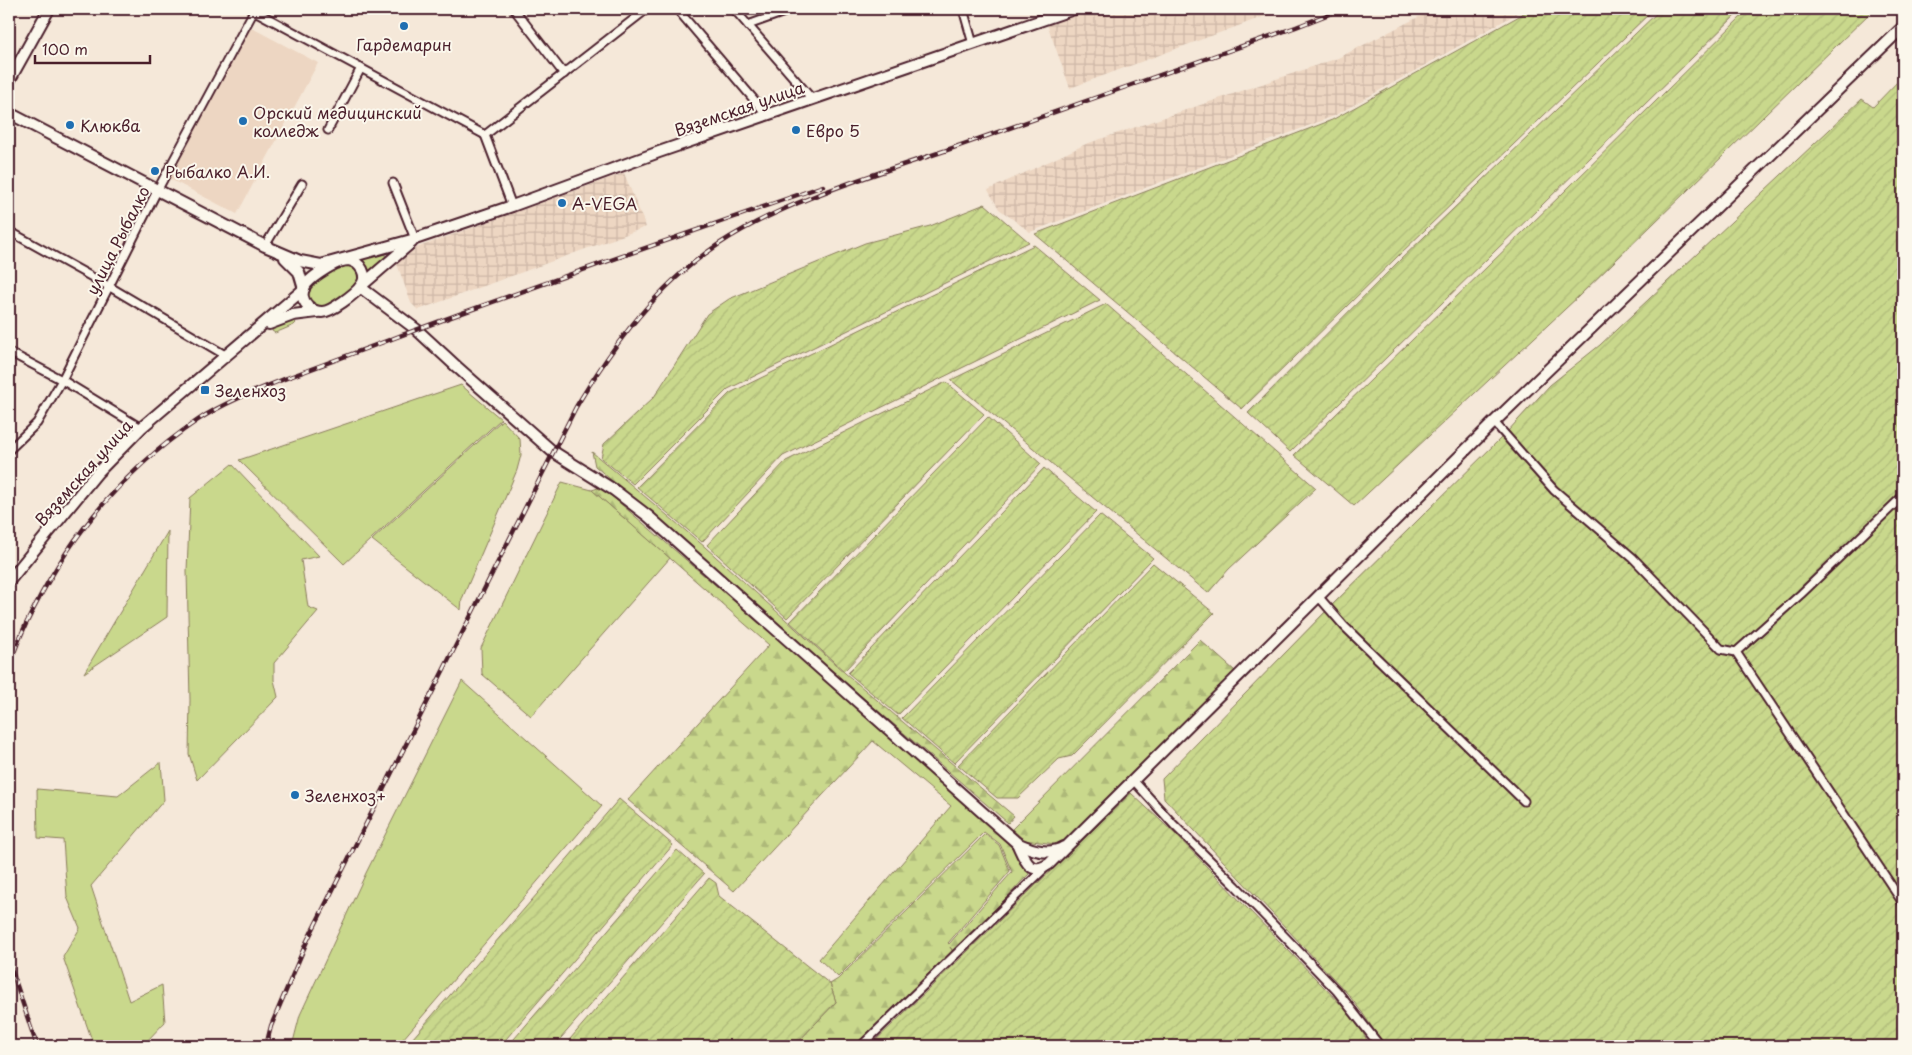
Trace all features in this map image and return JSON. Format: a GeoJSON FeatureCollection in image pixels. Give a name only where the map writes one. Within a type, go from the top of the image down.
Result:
{"type":"FeatureCollection","features":[{"type":"Feature","properties":{"kind":"main road"},"geometry":{"type":"LineString","coordinates":[[9,82],[49,9]]}},
{"type":"Feature","properties":{"kind":"main road","name":"Вяземская улица"},"geometry":{"type":"LineString","coordinates":[[342,260],[415,240],[659,152],[1074,9]]}},
{"type":"Feature","properties":{"kind":"main road"},"geometry":{"type":"LineString","coordinates":[[360,287],[417,330],[552,451],[614,490],[648,516],[1017,843],[1029,866],[1040,869],[1049,864],[1070,844],[1494,422],[1903,27]]}},
{"type":"Feature","properties":{"kind":"main road"},"geometry":{"type":"LineString","coordinates":[[9,112],[265,246],[292,258],[314,265],[342,260],[353,261],[362,268],[364,278],[360,287]]}},
{"type":"Feature","properties":{"kind":"main road"},"geometry":{"type":"LineString","coordinates":[[254,332],[286,317],[333,309],[415,240]]}},
{"type":"Feature","properties":{"kind":"main road"},"geometry":{"type":"LineString","coordinates":[[265,246],[294,265],[301,276],[304,289],[303,296],[306,304],[313,310],[321,312]]}},
{"type":"Feature","properties":{"kind":"main road"},"geometry":{"type":"LineString","coordinates":[[254,332],[304,289],[311,278],[342,260]]}},
{"type":"Feature","properties":{"kind":"main road","name":"Вяземская улица"},"geometry":{"type":"LineString","coordinates":[[9,581],[97,473],[141,428],[254,332]]}},
{"type":"Feature","properties":{"kind":"main road"},"geometry":{"type":"LineString","coordinates":[[1017,843],[1045,852],[1058,850],[1070,844]]}},
{"type":"Feature","properties":{"kind":"street"},"geometry":{"type":"LineString","coordinates":[[253,9],[484,135],[512,206]]}},
{"type":"Feature","properties":{"kind":"street","name":"улица Рыбалко"},"geometry":{"type":"LineString","coordinates":[[9,450],[37,422],[62,380],[158,189],[253,9]]}},
{"type":"Feature","properties":{"kind":"street"},"geometry":{"type":"LineString","coordinates":[[514,9],[564,74]]}},
{"type":"Feature","properties":{"kind":"street"},"geometry":{"type":"LineString","coordinates":[[484,135],[647,9]]}},
{"type":"Feature","properties":{"kind":"street"},"geometry":{"type":"LineString","coordinates":[[677,9],[767,115]]}},
{"type":"Feature","properties":{"kind":"street"},"geometry":{"type":"LineString","coordinates":[[734,9],[812,99]]}},
{"type":"Feature","properties":{"kind":"street"},"geometry":{"type":"LineString","coordinates":[[748,25],[793,9]]}},
{"type":"Feature","properties":{"kind":"street"},"geometry":{"type":"LineString","coordinates":[[963,9],[973,44]]}},
{"type":"Feature","properties":{"kind":"street"},"geometry":{"type":"LineString","coordinates":[[328,130],[361,68]]}},
{"type":"Feature","properties":{"kind":"street"},"geometry":{"type":"LineString","coordinates":[[393,183],[415,240]]}},
{"type":"Feature","properties":{"kind":"street"},"geometry":{"type":"LineString","coordinates":[[265,246],[302,184]]}},
{"type":"Feature","properties":{"kind":"street"},"geometry":{"type":"LineString","coordinates":[[9,231],[110,287],[225,355]]}},
{"type":"Feature","properties":{"kind":"street"},"geometry":{"type":"LineString","coordinates":[[9,352],[62,380],[141,428]]}},
{"type":"Feature","properties":{"kind":"street"},"geometry":{"type":"LineString","coordinates":[[1494,422],[1554,490],[1633,558],[1721,649],[1736,652],[1903,903]]}},
{"type":"Feature","properties":{"kind":"street"},"geometry":{"type":"LineString","coordinates":[[1736,652],[1801,594],[1903,496]]}},
{"type":"Feature","properties":{"kind":"street"},"geometry":{"type":"LineString","coordinates":[[1318,596],[1344,626],[1524,801]]}},
{"type":"Feature","properties":{"kind":"street"},"geometry":{"type":"LineString","coordinates":[[1134,781],[1174,825],[1337,990],[1380,1046]]}},
{"type":"Feature","properties":{"kind":"street"},"geometry":{"type":"LineString","coordinates":[[861,1046],[1049,864]]}},
{"type":"Feature","properties":{"kind":"shaded area"},"geometry":{"type":"Polygon","coordinates":[[[1094,9],[1284,9],[1070,88],[1047,24],[1094,9]]]}},
{"type":"Feature","properties":{"kind":"shaded area"},"geometry":{"type":"Polygon","coordinates":[[[1434,9],[1525,9],[1334,116],[1030,232],[999,209],[988,190],[1086,144],[1338,58],[1434,9]]]}},
{"type":"Feature","properties":{"kind":"shaded area","name":"Орский медицинский колледж"},"geometry":{"type":"Polygon","coordinates":[[[250,27],[318,63],[237,214],[168,178],[250,27]]]}},
{"type":"Feature","properties":{"kind":"shaded area"},"geometry":{"type":"Polygon","coordinates":[[[624,173],[646,227],[418,310],[411,303],[397,264],[416,248],[624,173]]]}},
{"type":"Feature","properties":{"kind":"green space"},"geometry":{"type":"Polygon","coordinates":[[[1528,9],[1654,9],[1242,409],[1035,234],[1332,120],[1521,15],[1528,9]]]}},
{"type":"Feature","properties":{"kind":"green space"},"geometry":{"type":"Polygon","coordinates":[[[1661,9],[1742,9],[1290,452],[1248,413],[1399,261],[1661,9]]]}},
{"type":"Feature","properties":{"kind":"green space"},"geometry":{"type":"Polygon","coordinates":[[[1749,9],[1874,9],[1579,296],[1354,506],[1294,455],[1565,191],[1749,9]]]}},
{"type":"Feature","properties":{"kind":"green space"},"geometry":{"type":"Polygon","coordinates":[[[1903,76],[1903,1046],[1385,1046],[1347,993],[1164,798],[1162,779],[1327,610],[1507,432],[1550,385],[1600,345],[1862,99],[1873,107],[1903,76]]]}},
{"type":"Feature","properties":{"kind":"green space"},"geometry":{"type":"Polygon","coordinates":[[[985,204],[1029,242],[728,389],[633,484],[601,458],[604,444],[654,397],[707,314],[729,299],[865,243],[930,226],[985,204]]]}},
{"type":"Feature","properties":{"kind":"green space"},"geometry":{"type":"Polygon","coordinates":[[[1034,245],[1100,300],[783,456],[702,542],[637,487],[730,393],[1034,245]]]}},
{"type":"Feature","properties":{"kind":"green space"},"geometry":{"type":"Polygon","coordinates":[[[384,253],[386,257],[367,272],[360,260],[384,253]]]}},
{"type":"Feature","properties":{"kind":"green space"},"geometry":{"type":"Polygon","coordinates":[[[349,264],[357,269],[360,275],[359,281],[355,286],[326,306],[322,307],[312,303],[309,296],[310,289],[314,283],[327,272],[349,264]]]}},
{"type":"Feature","properties":{"kind":"green space"},"geometry":{"type":"Polygon","coordinates":[[[1106,304],[1316,488],[1229,569],[1208,593],[951,380],[1106,304]]]}},
{"type":"Feature","properties":{"kind":"green space"},"geometry":{"type":"Polygon","coordinates":[[[293,320],[296,323],[294,325],[275,333],[272,331],[273,328],[293,320]]]}},
{"type":"Feature","properties":{"kind":"green space"},"geometry":{"type":"Polygon","coordinates":[[[946,382],[984,414],[787,618],[707,545],[786,461],[946,382]]]}},
{"type":"Feature","properties":{"kind":"green space"},"geometry":{"type":"Polygon","coordinates":[[[461,385],[501,419],[344,564],[239,460],[461,385]]]}},
{"type":"Feature","properties":{"kind":"green space"},"geometry":{"type":"Polygon","coordinates":[[[988,417],[1041,464],[844,671],[790,622],[988,417]]]}},
{"type":"Feature","properties":{"kind":"green space"},"geometry":{"type":"Polygon","coordinates":[[[502,420],[520,439],[521,455],[517,470],[462,599],[461,610],[372,540],[502,420]]]}},
{"type":"Feature","properties":{"kind":"green space"},"geometry":{"type":"Polygon","coordinates":[[[592,452],[705,547],[845,673],[1014,816],[1008,823],[595,466],[592,452]]]}},
{"type":"Feature","properties":{"kind":"green space"},"geometry":{"type":"Polygon","coordinates":[[[232,464],[319,556],[301,560],[308,607],[318,611],[274,663],[274,680],[278,697],[197,780],[189,754],[190,700],[187,571],[190,498],[232,464]]]}},
{"type":"Feature","properties":{"kind":"green space"},"geometry":{"type":"Polygon","coordinates":[[[1044,468],[1096,512],[898,715],[848,673],[1044,468]]]}},
{"type":"Feature","properties":{"kind":"green space"},"geometry":{"type":"Polygon","coordinates":[[[562,482],[592,490],[670,558],[531,716],[482,674],[481,648],[562,482]]]}},
{"type":"Feature","properties":{"kind":"green space"},"geometry":{"type":"Polygon","coordinates":[[[601,487],[1016,846],[1029,874],[954,952],[950,947],[953,952],[856,1046],[794,1046],[836,1002],[830,984],[838,979],[985,834],[999,845],[1010,871],[949,944],[1012,872],[1000,844],[984,832],[838,977],[819,959],[951,806],[873,741],[734,891],[628,800],[769,645],[592,490],[601,487]]]}},
{"type":"Feature","properties":{"kind":"green space"},"geometry":{"type":"Polygon","coordinates":[[[1100,515],[1153,558],[954,763],[902,718],[1100,515]]]}},
{"type":"Feature","properties":{"kind":"green space"},"geometry":{"type":"Polygon","coordinates":[[[168,531],[167,617],[84,673],[168,531]]]}},
{"type":"Feature","properties":{"kind":"green space"},"geometry":{"type":"Polygon","coordinates":[[[1153,563],[1214,613],[1072,756],[1059,759],[1018,798],[997,798],[958,765],[1153,563]]]}},
{"type":"Feature","properties":{"kind":"green space"},"geometry":{"type":"Polygon","coordinates":[[[1200,640],[1235,671],[1063,845],[1024,840],[1012,829],[1200,640]]]}},
{"type":"Feature","properties":{"kind":"green space"},"geometry":{"type":"Polygon","coordinates":[[[462,681],[602,806],[397,1046],[292,1046],[300,1015],[366,873],[462,681]]]}},
{"type":"Feature","properties":{"kind":"green space"},"geometry":{"type":"Polygon","coordinates":[[[161,762],[164,800],[91,886],[129,1001],[162,985],[165,1022],[146,1042],[147,1046],[94,1046],[63,957],[80,928],[67,897],[63,840],[38,838],[37,789],[118,796],[161,762]]]}},
{"type":"Feature","properties":{"kind":"green space"},"geometry":{"type":"Polygon","coordinates":[[[1131,793],[1176,835],[1356,1020],[1370,1046],[870,1046],[1131,793]]]}},
{"type":"Feature","properties":{"kind":"green space"},"geometry":{"type":"Polygon","coordinates":[[[619,799],[673,845],[500,1046],[406,1046],[619,799]]]}},
{"type":"Feature","properties":{"kind":"green space"},"geometry":{"type":"Polygon","coordinates":[[[677,850],[704,874],[554,1046],[508,1046],[677,850]]]}},
{"type":"Feature","properties":{"kind":"green space"},"geometry":{"type":"Polygon","coordinates":[[[709,878],[716,883],[719,896],[830,984],[836,1002],[794,1046],[564,1046],[709,878]]]}},
{"type":"Feature","properties":{"kind":"railway"},"geometry":{"type":"LineString","coordinates":[[266,1046],[271,1026],[307,941],[576,407],[605,361],[656,297],[697,260],[719,244],[772,214],[830,190],[1296,27],[1342,9]]}},
{"type":"Feature","properties":{"kind":"railway"},"geometry":{"type":"LineString","coordinates":[[9,668],[20,637],[34,608],[49,580],[84,528],[125,481],[148,459],[172,439],[208,414],[241,397],[443,320],[823,186]]}},
{"type":"Feature","properties":{"kind":"railway"},"geometry":{"type":"LineString","coordinates":[[9,962],[37,1046]]}},
{"type":"Feature","properties":{"kind":"place","name":"Гардемарин"},"geometry":{"type":"Point","coordinates":[404,26]}},
{"type":"Feature","properties":{"kind":"place","name":"Орский медицинский колледж"},"geometry":{"type":"Point","coordinates":[243,121]}},
{"type":"Feature","properties":{"kind":"place","name":"Клюква"},"geometry":{"type":"Point","coordinates":[70,125]}},
{"type":"Feature","properties":{"kind":"place","name":"Евро 5"},"geometry":{"type":"Point","coordinates":[796,130]}},
{"type":"Feature","properties":{"kind":"place","name":"Рыбалко А.И."},"geometry":{"type":"Point","coordinates":[155,171]}},
{"type":"Feature","properties":{"kind":"place","name":"A-VEGA"},"geometry":{"type":"Point","coordinates":[562,203]}},
{"type":"Feature","properties":{"kind":"place","name":"Зеленхоз"},"geometry":{"type":"Point","coordinates":[205,390]}},
{"type":"Feature","properties":{"kind":"place","name":"Зеленхоз+"},"geometry":{"type":"Point","coordinates":[295,795]}}]}
